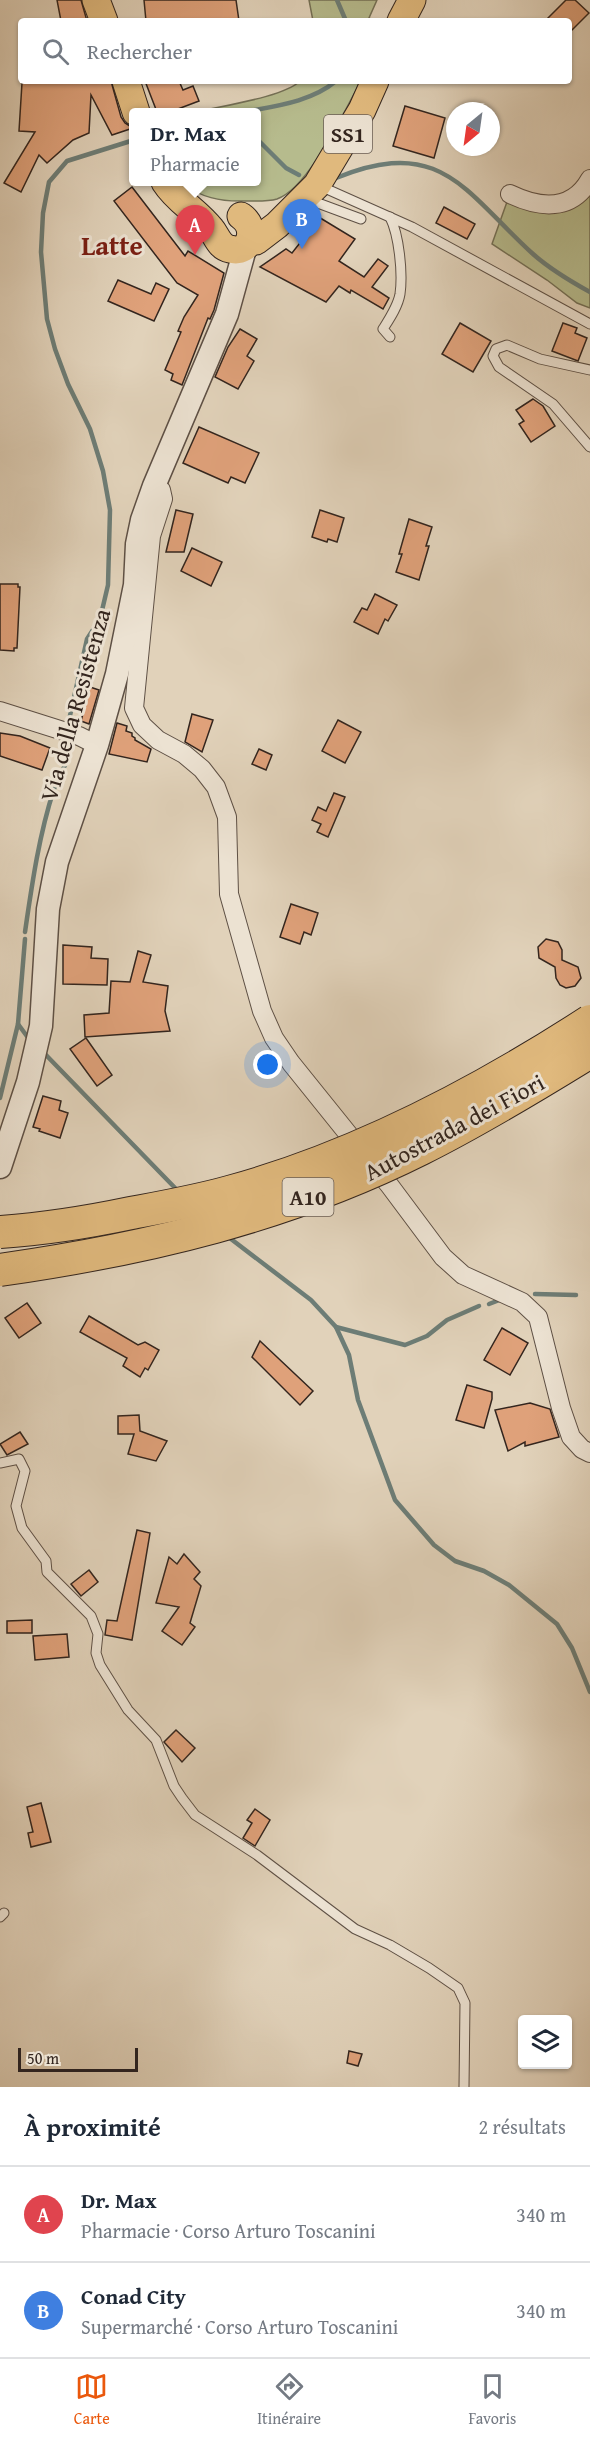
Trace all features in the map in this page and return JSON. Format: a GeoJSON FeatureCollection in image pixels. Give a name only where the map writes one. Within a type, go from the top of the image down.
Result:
{"type":"FeatureCollection","features":[{"type":"Feature","properties":{"kind":"highway","name":"Autostrada dei Fiori"},"geometry":{"type":"LineString","coordinates":[[0,1232],[83,1222],[164,1207],[229,1192],[311,1165],[380,1137],[452,1102],[551,1047],[590,1021]]}},
{"type":"Feature","properties":{"kind":"highway","name":"Autostrada dei Fiori"},"geometry":{"type":"LineString","coordinates":[[0,1270],[70,1260],[175,1239],[250,1218],[331,1189],[421,1149],[505,1104],[590,1052]]}},
{"type":"Feature","properties":{"kind":"main road"},"geometry":{"type":"LineString","coordinates":[[96,0],[103,18]]}},
{"type":"Feature","properties":{"kind":"main road"},"geometry":{"type":"LineString","coordinates":[[403,18],[412,0]]}},
{"type":"Feature","properties":{"kind":"main road"},"geometry":{"type":"LineString","coordinates":[[127,84],[135,108]]}},
{"type":"Feature","properties":{"kind":"main road","name":"SS1"},"geometry":{"type":"LineString","coordinates":[[236,240],[256,241],[270,231],[306,196],[362,110],[374,84]]}},
{"type":"Feature","properties":{"kind":"main road"},"geometry":{"type":"LineString","coordinates":[[173,192],[236,240]]}},
{"type":"Feature","properties":{"kind":"street"},"geometry":{"type":"LineString","coordinates":[[510,194],[529,203],[547,205],[572,200],[584,190],[590,179]]}},
{"type":"Feature","properties":{"kind":"street","name":"Via della Resistenza"},"geometry":{"type":"LineString","coordinates":[[0,1167],[28,1082],[42,1026],[48,909],[57,862],[88,740],[117,674],[135,585],[137,544],[154,486],[227,314],[236,240]]}},
{"type":"Feature","properties":{"kind":"street"},"geometry":{"type":"LineString","coordinates":[[154,486],[161,490],[163,500],[151,536],[134,708],[142,725],[158,740],[184,754],[202,769],[216,787],[227,817],[229,894],[262,1011],[273,1038],[443,1257],[463,1275],[522,1302],[538,1317],[561,1408],[572,1437],[582,1449],[590,1453]]}},
{"type":"Feature","properties":{"kind":"street"},"geometry":{"type":"LineString","coordinates":[[0,711],[88,740]]}},
{"type":"Feature","properties":{"kind":"lane"},"geometry":{"type":"LineString","coordinates":[[306,196],[390,217],[590,324]]}},
{"type":"Feature","properties":{"kind":"lane"},"geometry":{"type":"LineString","coordinates":[[306,196],[361,219]]}},
{"type":"Feature","properties":{"kind":"lane"},"geometry":{"type":"LineString","coordinates":[[390,217],[394,225],[400,258],[400,294],[383,329],[390,337]]}},
{"type":"Feature","properties":{"kind":"lane"},"geometry":{"type":"LineString","coordinates":[[590,370],[540,358],[507,345],[499,346],[494,356],[498,367],[554,404],[590,447]]}},
{"type":"Feature","properties":{"kind":"lane"},"geometry":{"type":"LineString","coordinates":[[0,1463],[19,1459],[25,1471],[16,1506],[22,1528],[46,1561],[47,1572],[91,1616],[98,1634],[96,1653],[100,1665],[128,1710],[156,1740],[174,1786],[195,1815],[239,1842],[355,1929],[390,1945],[458,1988],[465,2003],[464,2087]]}},
{"type":"Feature","properties":{"kind":"green space"},"geometry":{"type":"Polygon","coordinates":[[[309,0],[377,0],[369,18],[312,18],[309,0]]]}},
{"type":"Feature","properties":{"kind":"green space"},"geometry":{"type":"Polygon","coordinates":[[[296,84],[359,84],[325,147],[301,180],[289,192],[273,200],[236,201],[203,195],[185,186],[261,186],[261,108],[216,108],[281,92],[296,84]]]}},
{"type":"Feature","properties":{"kind":"green space"},"geometry":{"type":"Polygon","coordinates":[[[590,181],[590,308],[577,303],[492,244],[508,199],[559,203],[590,181]]]}},
{"type":"Feature","properties":{"kind":"building"},"geometry":{"type":"Polygon","coordinates":[[[57,0],[81,0],[86,18],[60,18],[57,0]]]}},
{"type":"Feature","properties":{"kind":"building"},"geometry":{"type":"Polygon","coordinates":[[[144,0],[236,0],[239,18],[146,18],[144,0]]]}},
{"type":"Feature","properties":{"kind":"building"},"geometry":{"type":"Polygon","coordinates":[[[566,0],[575,0],[589,13],[572,30],[572,18],[548,18],[566,0]]]}},
{"type":"Feature","properties":{"kind":"building"},"geometry":{"type":"Polygon","coordinates":[[[22,84],[112,84],[121,117],[129,126],[129,129],[112,135],[91,95],[89,133],[73,140],[47,163],[39,155],[21,192],[4,183],[35,132],[19,131],[22,84]]]}},
{"type":"Feature","properties":{"kind":"building"},"geometry":{"type":"Polygon","coordinates":[[[146,84],[180,84],[183,90],[193,86],[199,101],[181,108],[155,108],[146,84]]]}},
{"type":"Feature","properties":{"kind":"building"},"geometry":{"type":"Polygon","coordinates":[[[405,106],[445,118],[434,158],[393,146],[405,106]]]}},
{"type":"Feature","properties":{"kind":"building"},"geometry":{"type":"Polygon","coordinates":[[[132,187],[185,256],[188,251],[224,273],[214,310],[210,319],[208,318],[182,385],[171,380],[173,374],[165,370],[181,332],[178,331],[184,317],[198,295],[177,283],[114,201],[132,187]]]}},
{"type":"Feature","properties":{"kind":"building"},"geometry":{"type":"Polygon","coordinates":[[[444,207],[475,224],[467,239],[436,223],[444,207]]]}},
{"type":"Feature","properties":{"kind":"building"},"geometry":{"type":"Polygon","coordinates":[[[312,213],[355,239],[339,261],[364,277],[378,259],[388,266],[372,287],[389,298],[383,309],[351,290],[350,293],[339,286],[326,302],[260,267],[286,249],[292,253],[311,229],[305,225],[312,213]]]}},
{"type":"Feature","properties":{"kind":"building"},"geometry":{"type":"Polygon","coordinates":[[[118,280],[151,294],[156,283],[169,289],[154,321],[108,301],[118,280]]]}},
{"type":"Feature","properties":{"kind":"building"},"geometry":{"type":"Polygon","coordinates":[[[460,323],[491,341],[473,372],[442,354],[460,323]]]}},
{"type":"Feature","properties":{"kind":"building"},"geometry":{"type":"Polygon","coordinates":[[[563,323],[577,328],[575,333],[587,338],[578,361],[552,351],[563,323]]]}},
{"type":"Feature","properties":{"kind":"building"},"geometry":{"type":"Polygon","coordinates":[[[240,329],[257,339],[247,356],[254,361],[238,389],[215,377],[228,347],[240,329]]]}},
{"type":"Feature","properties":{"kind":"building"},"geometry":{"type":"Polygon","coordinates":[[[533,399],[543,406],[555,426],[531,442],[519,424],[524,421],[516,410],[533,399]]]}},
{"type":"Feature","properties":{"kind":"building"},"geometry":{"type":"Polygon","coordinates":[[[199,427],[259,453],[245,483],[231,477],[228,483],[183,463],[199,427]]]}},
{"type":"Feature","properties":{"kind":"building"},"geometry":{"type":"Polygon","coordinates":[[[176,510],[193,514],[184,552],[166,552],[176,510]]]}},
{"type":"Feature","properties":{"kind":"building"},"geometry":{"type":"Polygon","coordinates":[[[320,510],[344,518],[337,542],[328,539],[327,542],[312,537],[320,510]]]}},
{"type":"Feature","properties":{"kind":"building"},"geometry":{"type":"Polygon","coordinates":[[[409,519],[432,527],[419,580],[396,572],[409,519]]]}},
{"type":"Feature","properties":{"kind":"building"},"geometry":{"type":"Polygon","coordinates":[[[192,548],[222,562],[211,586],[181,571],[192,548]]]}},
{"type":"Feature","properties":{"kind":"building"},"geometry":{"type":"Polygon","coordinates":[[[0,584],[18,584],[20,587],[17,648],[14,648],[14,651],[0,650],[0,584]]]}},
{"type":"Feature","properties":{"kind":"building"},"geometry":{"type":"Polygon","coordinates":[[[375,594],[397,605],[388,621],[385,619],[378,634],[354,622],[362,608],[367,610],[375,594]]]}},
{"type":"Feature","properties":{"kind":"building"},"geometry":{"type":"Polygon","coordinates":[[[90,687],[99,690],[89,724],[81,721],[90,687]]]}},
{"type":"Feature","properties":{"kind":"building"},"geometry":{"type":"Polygon","coordinates":[[[192,714],[213,720],[202,752],[185,742],[192,714]]]}},
{"type":"Feature","properties":{"kind":"building"},"geometry":{"type":"Polygon","coordinates":[[[338,720],[361,732],[345,763],[322,751],[338,720]]]}},
{"type":"Feature","properties":{"kind":"building"},"geometry":{"type":"Polygon","coordinates":[[[117,723],[127,726],[126,731],[132,733],[135,740],[151,749],[147,762],[109,754],[117,723]]]}},
{"type":"Feature","properties":{"kind":"building"},"geometry":{"type":"Polygon","coordinates":[[[0,733],[20,736],[50,748],[42,770],[0,756],[0,733]]]}},
{"type":"Feature","properties":{"kind":"building"},"geometry":{"type":"Polygon","coordinates":[[[259,749],[272,755],[266,770],[252,764],[259,749]]]}},
{"type":"Feature","properties":{"kind":"building"},"geometry":{"type":"Polygon","coordinates":[[[334,793],[345,797],[328,837],[317,832],[321,824],[312,820],[318,807],[326,811],[334,793]]]}},
{"type":"Feature","properties":{"kind":"building"},"geometry":{"type":"Polygon","coordinates":[[[291,904],[318,913],[311,935],[304,932],[300,944],[280,937],[291,904]]]}},
{"type":"Feature","properties":{"kind":"building"},"geometry":{"type":"Polygon","coordinates":[[[546,939],[558,942],[562,950],[562,960],[578,967],[581,978],[575,986],[566,988],[560,985],[556,978],[555,967],[539,958],[538,947],[546,939]]]}},
{"type":"Feature","properties":{"kind":"building"},"geometry":{"type":"Polygon","coordinates":[[[63,945],[92,947],[91,958],[108,959],[107,985],[63,984],[63,945]]]}},
{"type":"Feature","properties":{"kind":"building"},"geometry":{"type":"Polygon","coordinates":[[[138,951],[151,955],[143,982],[168,986],[165,1011],[170,1031],[85,1037],[84,1015],[109,1013],[111,981],[130,982],[138,951]]]}},
{"type":"Feature","properties":{"kind":"building"},"geometry":{"type":"Polygon","coordinates":[[[86,1038],[112,1075],[97,1086],[70,1049],[86,1038]]]}},
{"type":"Feature","properties":{"kind":"building"},"geometry":{"type":"Polygon","coordinates":[[[43,1096],[61,1101],[59,1110],[68,1113],[60,1138],[33,1127],[43,1096]]]}},
{"type":"Feature","properties":{"kind":"building"},"geometry":{"type":"Polygon","coordinates":[[[27,1303],[41,1323],[19,1338],[5,1318],[27,1303]]]}},
{"type":"Feature","properties":{"kind":"building"},"geometry":{"type":"Polygon","coordinates":[[[89,1316],[138,1345],[145,1342],[159,1350],[148,1370],[145,1368],[140,1377],[123,1366],[127,1358],[80,1332],[89,1316]]]}},
{"type":"Feature","properties":{"kind":"building"},"geometry":{"type":"Polygon","coordinates":[[[502,1328],[528,1343],[510,1375],[484,1360],[502,1328]]]}},
{"type":"Feature","properties":{"kind":"building"},"geometry":{"type":"Polygon","coordinates":[[[260,1341],[313,1391],[300,1405],[252,1357],[260,1341]]]}},
{"type":"Feature","properties":{"kind":"building"},"geometry":{"type":"Polygon","coordinates":[[[467,1385],[492,1392],[484,1428],[456,1420],[467,1385]]]}},
{"type":"Feature","properties":{"kind":"building"},"geometry":{"type":"Polygon","coordinates":[[[530,1403],[550,1409],[559,1437],[525,1446],[525,1442],[508,1451],[495,1410],[530,1403]]]}},
{"type":"Feature","properties":{"kind":"building"},"geometry":{"type":"Polygon","coordinates":[[[139,1415],[140,1431],[167,1441],[156,1461],[128,1454],[134,1434],[118,1434],[118,1416],[139,1415]]]}},
{"type":"Feature","properties":{"kind":"building"},"geometry":{"type":"Polygon","coordinates":[[[20,1432],[28,1444],[7,1455],[0,1444],[20,1432]]]}},
{"type":"Feature","properties":{"kind":"building"},"geometry":{"type":"Polygon","coordinates":[[[137,1530],[150,1533],[132,1640],[105,1635],[107,1620],[117,1621],[137,1530]]]}},
{"type":"Feature","properties":{"kind":"building"},"geometry":{"type":"Polygon","coordinates":[[[184,1554],[200,1572],[194,1579],[201,1586],[190,1623],[195,1627],[182,1645],[162,1631],[179,1607],[156,1603],[169,1557],[177,1564],[184,1554]]]}},
{"type":"Feature","properties":{"kind":"building"},"geometry":{"type":"Polygon","coordinates":[[[89,1570],[98,1582],[81,1596],[71,1584],[89,1570]]]}},
{"type":"Feature","properties":{"kind":"building"},"geometry":{"type":"Polygon","coordinates":[[[32,1620],[32,1633],[7,1633],[7,1621],[32,1620]]]}},
{"type":"Feature","properties":{"kind":"building"},"geometry":{"type":"Polygon","coordinates":[[[67,1634],[69,1657],[35,1660],[33,1636],[67,1634]]]}},
{"type":"Feature","properties":{"kind":"building"},"geometry":{"type":"Polygon","coordinates":[[[176,1730],[195,1748],[182,1762],[164,1742],[176,1730]]]}},
{"type":"Feature","properties":{"kind":"building"},"geometry":{"type":"Polygon","coordinates":[[[41,1803],[51,1842],[31,1847],[28,1833],[33,1832],[27,1807],[41,1803]]]}},
{"type":"Feature","properties":{"kind":"building"},"geometry":{"type":"Polygon","coordinates":[[[255,1809],[270,1820],[255,1846],[243,1838],[252,1823],[247,1820],[255,1809]]]}},
{"type":"Feature","properties":{"kind":"building"},"geometry":{"type":"Polygon","coordinates":[[[349,2051],[362,2054],[358,2066],[347,2063],[349,2051]]]}},
{"type":"Feature","properties":{"kind":"waterway"},"geometry":{"type":"LineString","coordinates":[[337,0],[345,18]]}},
{"type":"Feature","properties":{"kind":"waterway"},"geometry":{"type":"LineString","coordinates":[[261,109],[304,98],[332,84]]}},
{"type":"Feature","properties":{"kind":"waterway"},"geometry":{"type":"LineString","coordinates":[[67,729],[87,639],[100,619],[108,585],[110,510],[103,471],[90,429],[68,384],[47,319],[41,252],[43,213],[49,182],[67,161],[129,142]]}},
{"type":"Feature","properties":{"kind":"waterway"},"geometry":{"type":"LineString","coordinates":[[261,143],[286,168],[299,175]]}},
{"type":"Feature","properties":{"kind":"waterway"},"geometry":{"type":"LineString","coordinates":[[336,178],[372,166],[401,163],[426,167],[448,176],[468,191],[533,254],[560,275],[590,292]]}},
{"type":"Feature","properties":{"kind":"waterway"},"geometry":{"type":"LineString","coordinates":[[25,932],[40,842],[54,789],[70,751],[69,737]]}},
{"type":"Feature","properties":{"kind":"waterway"},"geometry":{"type":"LineString","coordinates":[[0,1098],[18,1024],[25,939]]}},
{"type":"Feature","properties":{"kind":"waterway"},"geometry":{"type":"LineString","coordinates":[[18,1024],[29,1039]]}},
{"type":"Feature","properties":{"kind":"waterway"},"geometry":{"type":"LineString","coordinates":[[45,1054],[178,1191]]}},
{"type":"Feature","properties":{"kind":"waterway"},"geometry":{"type":"LineString","coordinates":[[231,1239],[311,1300],[336,1327],[349,1355],[358,1400],[395,1500],[434,1545],[455,1561],[484,1571],[509,1585],[557,1624],[572,1648],[590,1692]]}},
{"type":"Feature","properties":{"kind":"waterway"},"geometry":{"type":"LineString","coordinates":[[535,1294],[576,1295]]}},
{"type":"Feature","properties":{"kind":"waterway"},"geometry":{"type":"LineString","coordinates":[[489,1304],[502,1299]]}},
{"type":"Feature","properties":{"kind":"waterway"},"geometry":{"type":"LineString","coordinates":[[336,1327],[405,1345],[427,1336],[447,1320],[479,1306]]}},
{"type":"Feature","properties":{"kind":"place","name":"Conad City"},"geometry":{"type":"Point","coordinates":[302,249]}},
{"type":"Feature","properties":{"kind":"place","name":"Dr. Max"},"geometry":{"type":"Point","coordinates":[195,255]}},
{"type":"Feature","properties":{"kind":"district","name":"Latte"},"geometry":{"type":"Point","coordinates":[112,245]}}]}
